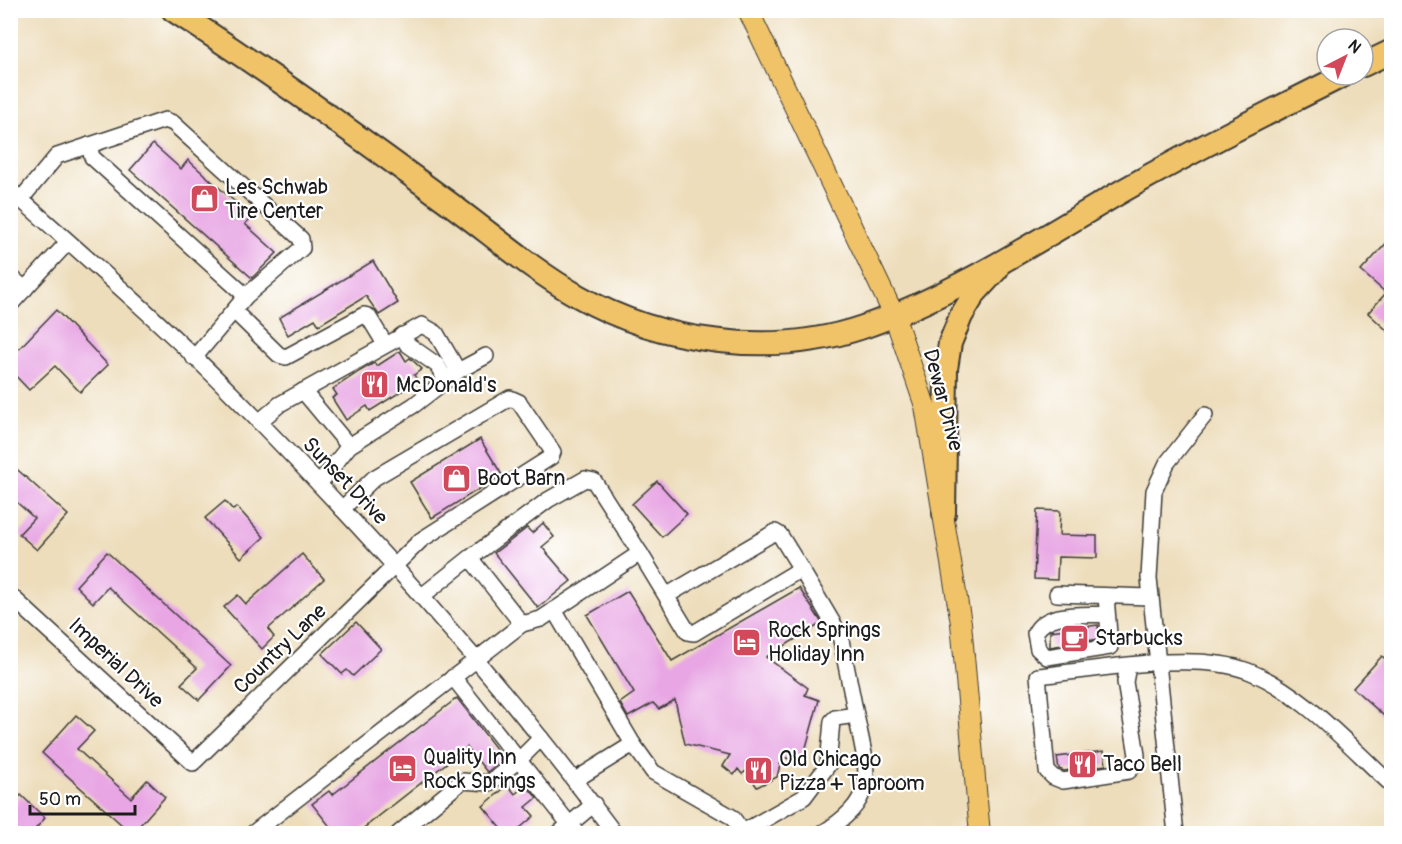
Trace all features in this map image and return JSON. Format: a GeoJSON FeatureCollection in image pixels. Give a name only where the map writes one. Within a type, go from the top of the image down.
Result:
{"type":"FeatureCollection","features":[{"type":"Feature","properties":{"kind":"highway"},"geometry":{"type":"LineString","coordinates":[[172,10],[271,75],[556,281],[613,314],[642,325],[684,336],[729,341],[783,342],[817,339],[861,328],[894,315],[1009,256],[1175,161],[1320,87]]}},
{"type":"Feature","properties":{"kind":"highway"},"geometry":{"type":"LineString","coordinates":[[1375,59],[1392,51]]}},
{"type":"Feature","properties":{"kind":"highway"},"geometry":{"type":"LineString","coordinates":[[944,513],[946,369],[950,344],[961,316],[975,293],[1009,256]]}},
{"type":"Feature","properties":{"kind":"main road","name":"Dewar Drive"},"geometry":{"type":"LineString","coordinates":[[748,10],[894,315],[925,406],[961,623],[980,834]]}},
{"type":"Feature","properties":{"kind":"street"},"geometry":{"type":"LineString","coordinates":[[16,195],[57,156],[165,120],[173,123],[301,239],[302,248],[246,296],[194,358]]}},
{"type":"Feature","properties":{"kind":"street"},"geometry":{"type":"LineString","coordinates":[[89,145],[92,157],[246,296]]}},
{"type":"Feature","properties":{"kind":"street","name":"Sunset Drive"},"geometry":{"type":"LineString","coordinates":[[16,195],[194,358],[396,564],[541,738],[615,834]]}},
{"type":"Feature","properties":{"kind":"street"},"geometry":{"type":"LineString","coordinates":[[10,305],[68,242]]}},
{"type":"Feature","properties":{"kind":"street"},"geometry":{"type":"LineString","coordinates":[[10,276],[25,290]]}},
{"type":"Feature","properties":{"kind":"street"},"geometry":{"type":"LineString","coordinates":[[234,311],[279,355],[286,357],[364,315],[368,316],[385,345]]}},
{"type":"Feature","properties":{"kind":"street"},"geometry":{"type":"LineString","coordinates":[[259,422],[280,404],[422,325],[436,333],[452,376]]}},
{"type":"Feature","properties":{"kind":"street"},"geometry":{"type":"LineString","coordinates":[[402,335],[407,345],[452,376]]}},
{"type":"Feature","properties":{"kind":"street"},"geometry":{"type":"LineString","coordinates":[[318,484],[349,446],[414,405],[452,376],[486,356]]}},
{"type":"Feature","properties":{"kind":"street"},"geometry":{"type":"LineString","coordinates":[[303,391],[349,446]]}},
{"type":"Feature","properties":{"kind":"street","name":"Country Lane"},"geometry":{"type":"LineString","coordinates":[[193,763],[421,540],[551,457],[553,452],[519,402],[510,398],[374,478],[342,509]]}},
{"type":"Feature","properties":{"kind":"street"},"geometry":{"type":"LineString","coordinates":[[1176,834],[1150,597],[1154,491],[1167,463],[1205,416]]}},
{"type":"Feature","properties":{"kind":"street"},"geometry":{"type":"LineString","coordinates":[[422,596],[548,500],[585,479],[594,482],[688,632],[694,633],[801,569]]}},
{"type":"Feature","properties":{"kind":"street"},"geometry":{"type":"LineString","coordinates":[[666,596],[775,532],[780,535],[840,635],[868,777],[850,814],[821,834]]}},
{"type":"Feature","properties":{"kind":"street"},"geometry":{"type":"LineString","coordinates":[[252,834],[522,624],[541,619],[640,553]]}},
{"type":"Feature","properties":{"kind":"street"},"geometry":{"type":"LineString","coordinates":[[470,558],[522,624]]}},
{"type":"Feature","properties":{"kind":"street"},"geometry":{"type":"LineString","coordinates":[[1057,594],[1150,597]]}},
{"type":"Feature","properties":{"kind":"street","name":"Imperial Drive"},"geometry":{"type":"LineString","coordinates":[[10,595],[193,763]]}},
{"type":"Feature","properties":{"kind":"street"},"geometry":{"type":"LineString","coordinates":[[1106,596],[1110,647],[1047,657],[1040,653],[1035,641],[1038,627],[1048,620],[1107,614]]}},
{"type":"Feature","properties":{"kind":"street"},"geometry":{"type":"LineString","coordinates":[[554,610],[633,744],[653,772],[732,817],[741,833],[804,797],[828,765],[832,721],[836,718],[856,715]]}},
{"type":"Feature","properties":{"kind":"street"},"geometry":{"type":"LineString","coordinates":[[1128,666],[1125,682],[1137,755],[1135,764],[1129,771],[1063,781],[1053,777],[1047,771],[1038,676],[1128,666],[1156,664],[1224,665],[1246,670],[1292,695],[1392,785]]}},
{"type":"Feature","properties":{"kind":"street"},"geometry":{"type":"LineString","coordinates":[[453,677],[519,760],[568,830],[594,804]]}},
{"type":"Feature","properties":{"kind":"street"},"geometry":{"type":"LineString","coordinates":[[398,834],[462,781],[489,783],[519,760],[541,738]]}},
{"type":"Feature","properties":{"kind":"street"},"geometry":{"type":"LineString","coordinates":[[575,780],[633,744]]}},
{"type":"Feature","properties":{"kind":"building"},"geometry":{"type":"Polygon","coordinates":[[[153,144],[181,169],[188,160],[252,217],[245,224],[277,253],[252,278],[130,170],[153,144]]]}},
{"type":"Feature","properties":{"kind":"building"},"geometry":{"type":"Polygon","coordinates":[[[1392,237],[1392,335],[1368,313],[1386,293],[1361,271],[1392,237]]]}},
{"type":"Feature","properties":{"kind":"building"},"geometry":{"type":"Polygon","coordinates":[[[373,261],[398,303],[379,315],[366,296],[319,325],[315,319],[288,335],[279,318],[373,261]]]}},
{"type":"Feature","properties":{"kind":"building"},"geometry":{"type":"Polygon","coordinates":[[[56,310],[108,365],[80,392],[55,366],[29,390],[10,370],[10,358],[56,310]]]}},
{"type":"Feature","properties":{"kind":"building","name":"McDonald's"},"geometry":{"type":"Polygon","coordinates":[[[400,351],[406,361],[410,358],[422,369],[414,375],[418,381],[370,411],[367,406],[346,420],[332,398],[337,395],[333,389],[374,363],[377,366],[400,351]]]}},
{"type":"Feature","properties":{"kind":"building","name":"Boot Barn"},"geometry":{"type":"Polygon","coordinates":[[[480,439],[502,475],[432,518],[410,482],[480,439]]]}},
{"type":"Feature","properties":{"kind":"building"},"geometry":{"type":"Polygon","coordinates":[[[10,463],[68,515],[37,550],[19,534],[34,518],[10,496],[10,463]]]}},
{"type":"Feature","properties":{"kind":"building"},"geometry":{"type":"Polygon","coordinates":[[[657,481],[687,514],[662,537],[632,504],[657,481]]]}},
{"type":"Feature","properties":{"kind":"building"},"geometry":{"type":"Polygon","coordinates":[[[225,501],[233,510],[237,507],[264,537],[241,558],[205,518],[225,501]]]}},
{"type":"Feature","properties":{"kind":"building"},"geometry":{"type":"Polygon","coordinates":[[[1037,510],[1060,511],[1059,535],[1097,536],[1097,558],[1058,557],[1057,580],[1034,579],[1037,510]]]}},
{"type":"Feature","properties":{"kind":"building"},"geometry":{"type":"Polygon","coordinates":[[[543,523],[554,537],[542,547],[571,581],[538,608],[494,553],[527,528],[532,533],[543,523]]]}},
{"type":"Feature","properties":{"kind":"building"},"geometry":{"type":"Polygon","coordinates":[[[107,552],[231,666],[199,700],[181,684],[197,668],[108,587],[93,603],[76,586],[107,552]]]}},
{"type":"Feature","properties":{"kind":"building"},"geometry":{"type":"Polygon","coordinates":[[[302,554],[324,579],[268,629],[274,637],[262,649],[224,607],[238,595],[246,604],[302,554]]]}},
{"type":"Feature","properties":{"kind":"building"},"geometry":{"type":"Polygon","coordinates":[[[799,588],[822,623],[766,657],[808,688],[805,695],[819,700],[802,762],[782,757],[777,777],[757,787],[746,771],[742,774],[738,769],[734,775],[723,766],[730,755],[685,744],[675,700],[659,709],[653,703],[628,717],[620,703],[634,693],[587,615],[628,591],[672,661],[799,588]]]}},
{"type":"Feature","properties":{"kind":"building"},"geometry":{"type":"Polygon","coordinates":[[[356,622],[381,649],[353,676],[347,670],[342,674],[322,654],[356,622]]]}},
{"type":"Feature","properties":{"kind":"building","name":"Starbucks"},"geometry":{"type":"Polygon","coordinates":[[[1098,625],[1099,639],[1050,647],[1050,631],[1098,625]]]}},
{"type":"Feature","properties":{"kind":"building"},"geometry":{"type":"Polygon","coordinates":[[[1382,656],[1392,665],[1392,723],[1353,688],[1382,656]]]}},
{"type":"Feature","properties":{"kind":"building","name":"Quality Inn Rock Springs"},"geometry":{"type":"Polygon","coordinates":[[[457,698],[504,759],[487,772],[467,747],[356,834],[336,834],[312,804],[329,791],[332,795],[457,698]]]}},
{"type":"Feature","properties":{"kind":"building"},"geometry":{"type":"Polygon","coordinates":[[[76,715],[94,731],[77,749],[131,798],[147,780],[165,797],[132,834],[42,753],[76,715]]]}},
{"type":"Feature","properties":{"kind":"building","name":"Taco Bell"},"geometry":{"type":"Polygon","coordinates":[[[1104,751],[1106,765],[1064,771],[1059,769],[1057,757],[1104,751]]]}},
{"type":"Feature","properties":{"kind":"building","name":"Quality Inn Rock Springs"},"geometry":{"type":"Polygon","coordinates":[[[508,785],[515,794],[526,785],[537,798],[526,807],[534,816],[513,834],[506,834],[483,806],[508,785]]]}},
{"type":"Feature","properties":{"kind":"building"},"geometry":{"type":"Polygon","coordinates":[[[21,795],[45,818],[31,834],[10,834],[10,806],[21,795]]]}},
{"type":"Feature","properties":{"kind":"place","name":"Les Schwab Tire Center"},"geometry":{"type":"Point","coordinates":[204,199]}},
{"type":"Feature","properties":{"kind":"place","name":"McDonald's"},"geometry":{"type":"Point","coordinates":[375,385]}},
{"type":"Feature","properties":{"kind":"place","name":"Boot Barn"},"geometry":{"type":"Point","coordinates":[456,478]}},
{"type":"Feature","properties":{"kind":"place","name":"Starbucks"},"geometry":{"type":"Point","coordinates":[1074,638]}},
{"type":"Feature","properties":{"kind":"place","name":"Rock Springs Holiday Inn"},"geometry":{"type":"Point","coordinates":[747,642]}},
{"type":"Feature","properties":{"kind":"place","name":"Taco Bell"},"geometry":{"type":"Point","coordinates":[1082,764]}},
{"type":"Feature","properties":{"kind":"place","name":"Quality Inn Rock Springs"},"geometry":{"type":"Point","coordinates":[402,769]}},
{"type":"Feature","properties":{"kind":"place","name":"Old Chicago Pizza + Taproom"},"geometry":{"type":"Point","coordinates":[758,771]}}]}
